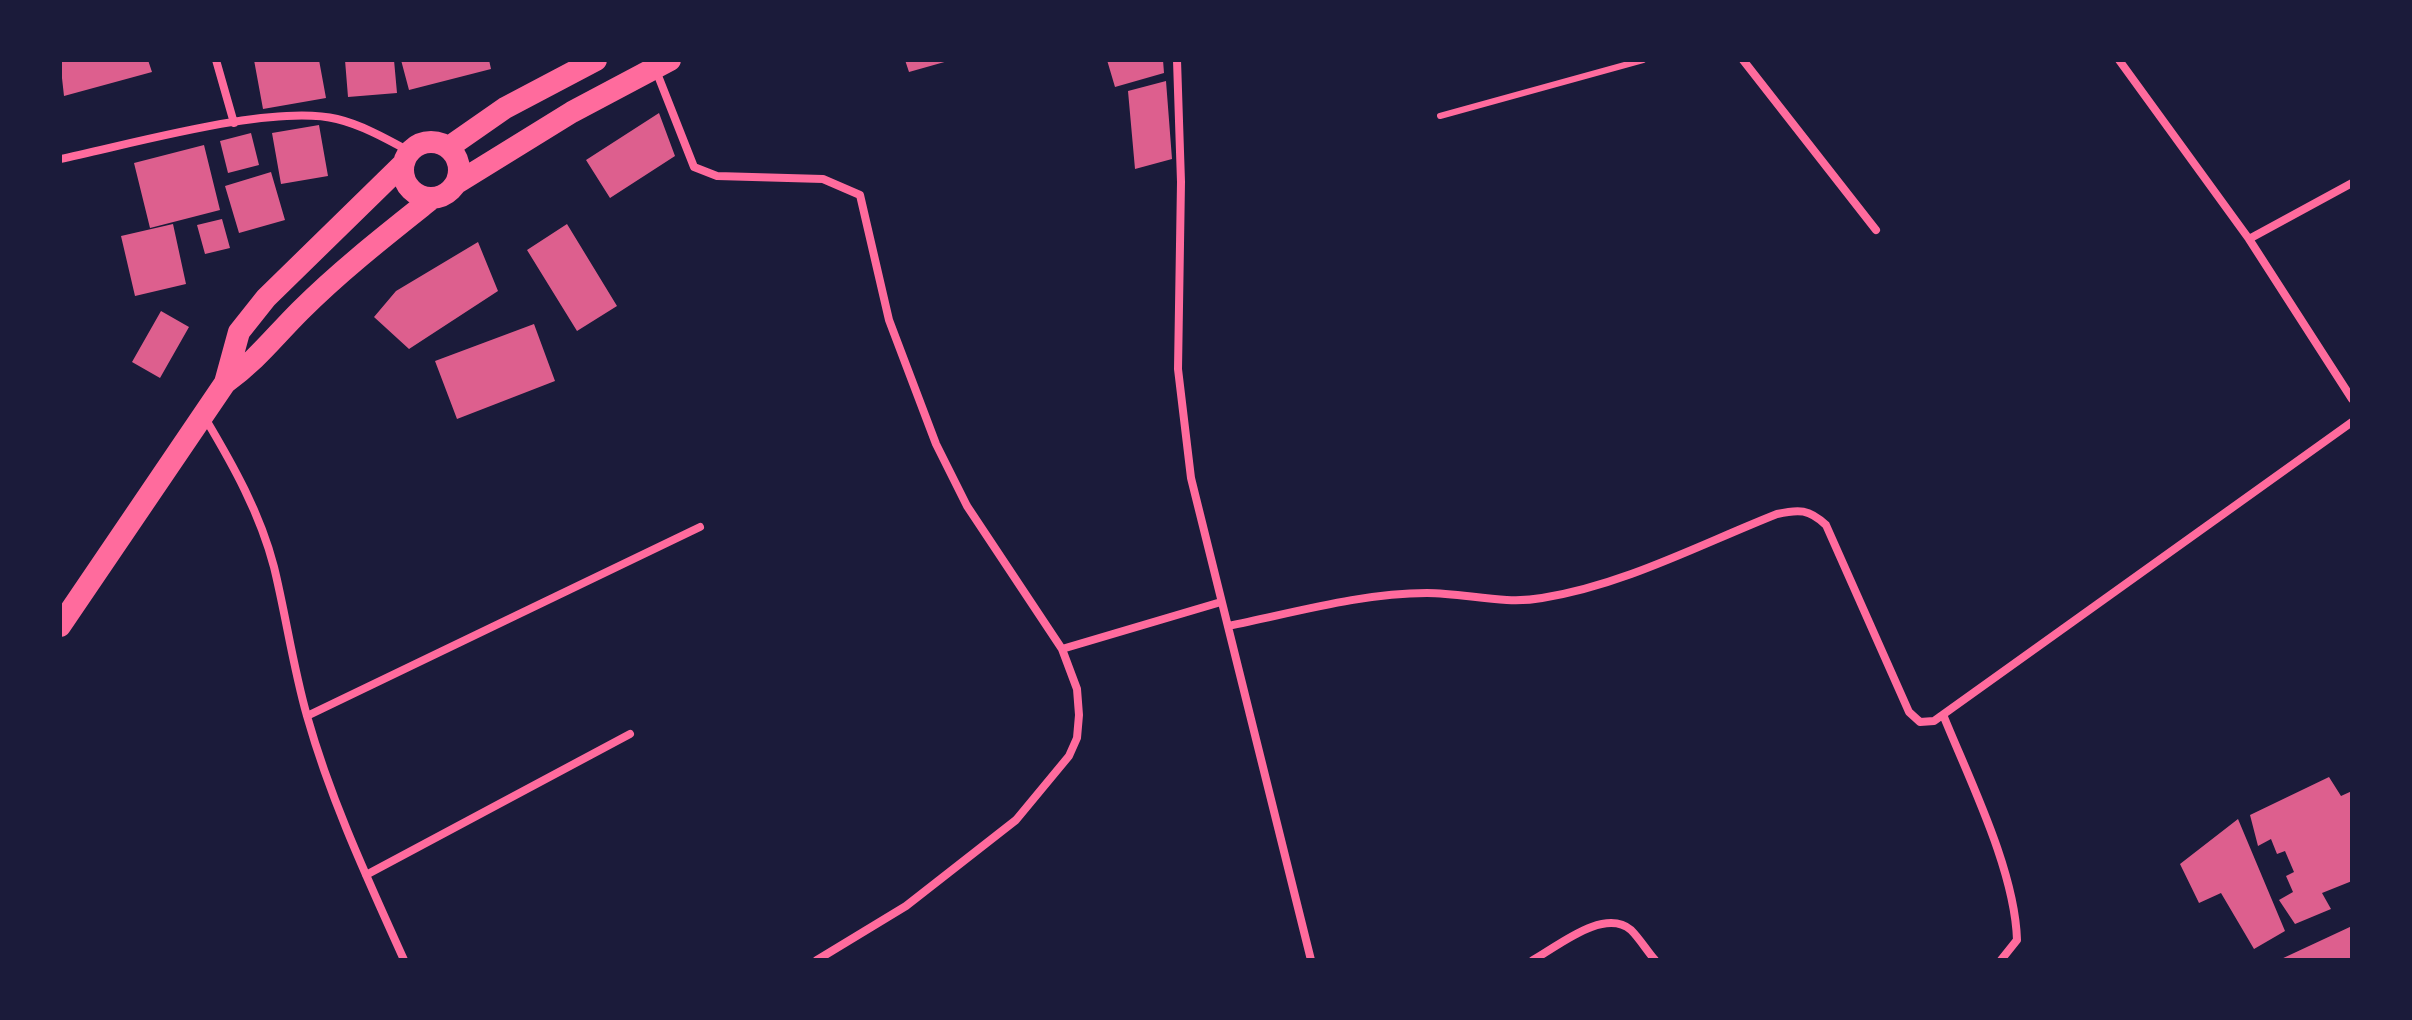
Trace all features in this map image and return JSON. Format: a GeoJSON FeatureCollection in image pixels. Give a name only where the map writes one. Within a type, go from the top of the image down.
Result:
{"type":"FeatureCollection","features":[{"type":"Feature","properties":{"kind":"highway"},"geometry":{"type":"LineString","coordinates":[[449,147],[505,108],[596,60]]}},
{"type":"Feature","properties":{"kind":"highway"},"geometry":{"type":"LineString","coordinates":[[60,626],[225,383],[258,358],[299,312],[371,246],[430,200],[446,195],[457,183],[663,63]]}},
{"type":"Feature","properties":{"kind":"highway"},"geometry":{"type":"LineString","coordinates":[[225,383],[239,332],[266,298],[421,143],[436,141],[449,147],[460,170],[457,183]]}},
{"type":"Feature","properties":{"kind":"highway"},"geometry":{"type":"LineString","coordinates":[[406,158],[404,182],[415,194],[430,200]]}},
{"type":"Feature","properties":{"kind":"street"},"geometry":{"type":"LineString","coordinates":[[216,60],[234,123]]}},
{"type":"Feature","properties":{"kind":"street"},"geometry":{"type":"LineString","coordinates":[[1177,60],[1181,182],[1178,369],[1191,478],[1311,960]]}},
{"type":"Feature","properties":{"kind":"street"},"geometry":{"type":"LineString","coordinates":[[1743,60],[1876,230]]}},
{"type":"Feature","properties":{"kind":"street"},"geometry":{"type":"LineString","coordinates":[[2119,60],[2249,239],[2352,399]]}},
{"type":"Feature","properties":{"kind":"street"},"geometry":{"type":"LineString","coordinates":[[663,63],[694,167],[717,176],[823,179],[860,195],[889,320],[936,444],[967,506],[1062,649],[1077,689],[1077,738],[1069,756],[1016,820],[906,906],[817,960]]}},
{"type":"Feature","properties":{"kind":"street"},"geometry":{"type":"LineString","coordinates":[[60,159],[234,123],[285,117],[336,118],[406,158]]}},
{"type":"Feature","properties":{"kind":"street"},"geometry":{"type":"LineString","coordinates":[[2249,239],[2352,183]]}},
{"type":"Feature","properties":{"kind":"street"},"geometry":{"type":"LineString","coordinates":[[202,414],[241,479],[269,551],[307,716],[366,875],[404,960]]}},
{"type":"Feature","properties":{"kind":"street"},"geometry":{"type":"LineString","coordinates":[[1228,626],[1379,597],[1426,593],[1507,601],[1555,596],[1610,582],[1777,514],[1797,509],[1813,513],[1826,525],[1909,712],[1920,722],[1944,717],[2352,422]]}},
{"type":"Feature","properties":{"kind":"street"},"geometry":{"type":"LineString","coordinates":[[307,716],[700,527]]}},
{"type":"Feature","properties":{"kind":"street"},"geometry":{"type":"LineString","coordinates":[[1062,649],[1221,602]]}},
{"type":"Feature","properties":{"kind":"street"},"geometry":{"type":"LineString","coordinates":[[1944,717],[1989,827],[2016,917],[2017,940],[2009,955],[2001,960]]}},
{"type":"Feature","properties":{"kind":"street"},"geometry":{"type":"LineString","coordinates":[[366,875],[630,734]]}},
{"type":"Feature","properties":{"kind":"street"},"geometry":{"type":"LineString","coordinates":[[1533,960],[1594,927],[1612,923],[1629,928],[1655,960]]}},
{"type":"Feature","properties":{"kind":"lane"},"geometry":{"type":"LineString","coordinates":[[1440,116],[1643,60]]}},
{"type":"Feature","properties":{"kind":"building"},"geometry":{"type":"Polygon","coordinates":[[[60,60],[148,60],[152,72],[64,96],[60,60]]]}},
{"type":"Feature","properties":{"kind":"building"},"geometry":{"type":"Polygon","coordinates":[[[254,60],[319,60],[326,98],[263,109],[254,60]]]}},
{"type":"Feature","properties":{"kind":"building"},"geometry":{"type":"Polygon","coordinates":[[[345,60],[394,60],[397,93],[348,97],[345,60]]]}},
{"type":"Feature","properties":{"kind":"building"},"geometry":{"type":"Polygon","coordinates":[[[401,60],[489,60],[491,69],[409,90],[401,60]]]}},
{"type":"Feature","properties":{"kind":"building"},"geometry":{"type":"Polygon","coordinates":[[[905,60],[948,60],[948,61],[909,72],[905,60]]]}},
{"type":"Feature","properties":{"kind":"building"},"geometry":{"type":"Polygon","coordinates":[[[1107,60],[1163,60],[1164,73],[1115,87],[1107,60]]]}},
{"type":"Feature","properties":{"kind":"building"},"geometry":{"type":"Polygon","coordinates":[[[1166,81],[1172,159],[1135,169],[1128,91],[1166,81]]]}},
{"type":"Feature","properties":{"kind":"building"},"geometry":{"type":"Polygon","coordinates":[[[659,113],[675,156],[610,198],[586,160],[659,113]]]}},
{"type":"Feature","properties":{"kind":"building"},"geometry":{"type":"Polygon","coordinates":[[[319,125],[328,176],[281,184],[272,133],[319,125]]]}},
{"type":"Feature","properties":{"kind":"building"},"geometry":{"type":"Polygon","coordinates":[[[251,133],[259,165],[228,173],[220,141],[251,133]]]}},
{"type":"Feature","properties":{"kind":"building"},"geometry":{"type":"Polygon","coordinates":[[[204,145],[220,210],[150,228],[134,163],[204,145]]]}},
{"type":"Feature","properties":{"kind":"building"},"geometry":{"type":"Polygon","coordinates":[[[271,172],[285,220],[239,233],[225,186],[271,172]]]}},
{"type":"Feature","properties":{"kind":"building"},"geometry":{"type":"Polygon","coordinates":[[[222,219],[230,248],[205,254],[197,225],[222,219]]]}},
{"type":"Feature","properties":{"kind":"building"},"geometry":{"type":"Polygon","coordinates":[[[173,224],[186,284],[135,296],[121,236],[173,224]]]}},
{"type":"Feature","properties":{"kind":"building"},"geometry":{"type":"Polygon","coordinates":[[[567,224],[617,306],[577,331],[527,250],[567,224]]]}},
{"type":"Feature","properties":{"kind":"building"},"geometry":{"type":"Polygon","coordinates":[[[478,242],[498,291],[409,349],[374,317],[396,291],[478,242]]]}},
{"type":"Feature","properties":{"kind":"building"},"geometry":{"type":"Polygon","coordinates":[[[161,311],[189,327],[160,378],[132,362],[161,311]]]}},
{"type":"Feature","properties":{"kind":"building"},"geometry":{"type":"Polygon","coordinates":[[[534,324],[555,381],[457,419],[435,361],[534,324]]]}},
{"type":"Feature","properties":{"kind":"building"},"geometry":{"type":"Polygon","coordinates":[[[2329,777],[2341,796],[2352,791],[2352,881],[2322,893],[2331,909],[2295,924],[2279,900],[2293,892],[2286,876],[2294,872],[2285,851],[2277,854],[2271,839],[2258,846],[2250,815],[2329,777]]]}},
{"type":"Feature","properties":{"kind":"building"},"geometry":{"type":"Polygon","coordinates":[[[2238,819],[2285,931],[2254,949],[2221,893],[2199,903],[2180,864],[2238,819]]]}},
{"type":"Feature","properties":{"kind":"building"},"geometry":{"type":"Polygon","coordinates":[[[2352,926],[2352,960],[2279,960],[2352,926]]]}}]}
